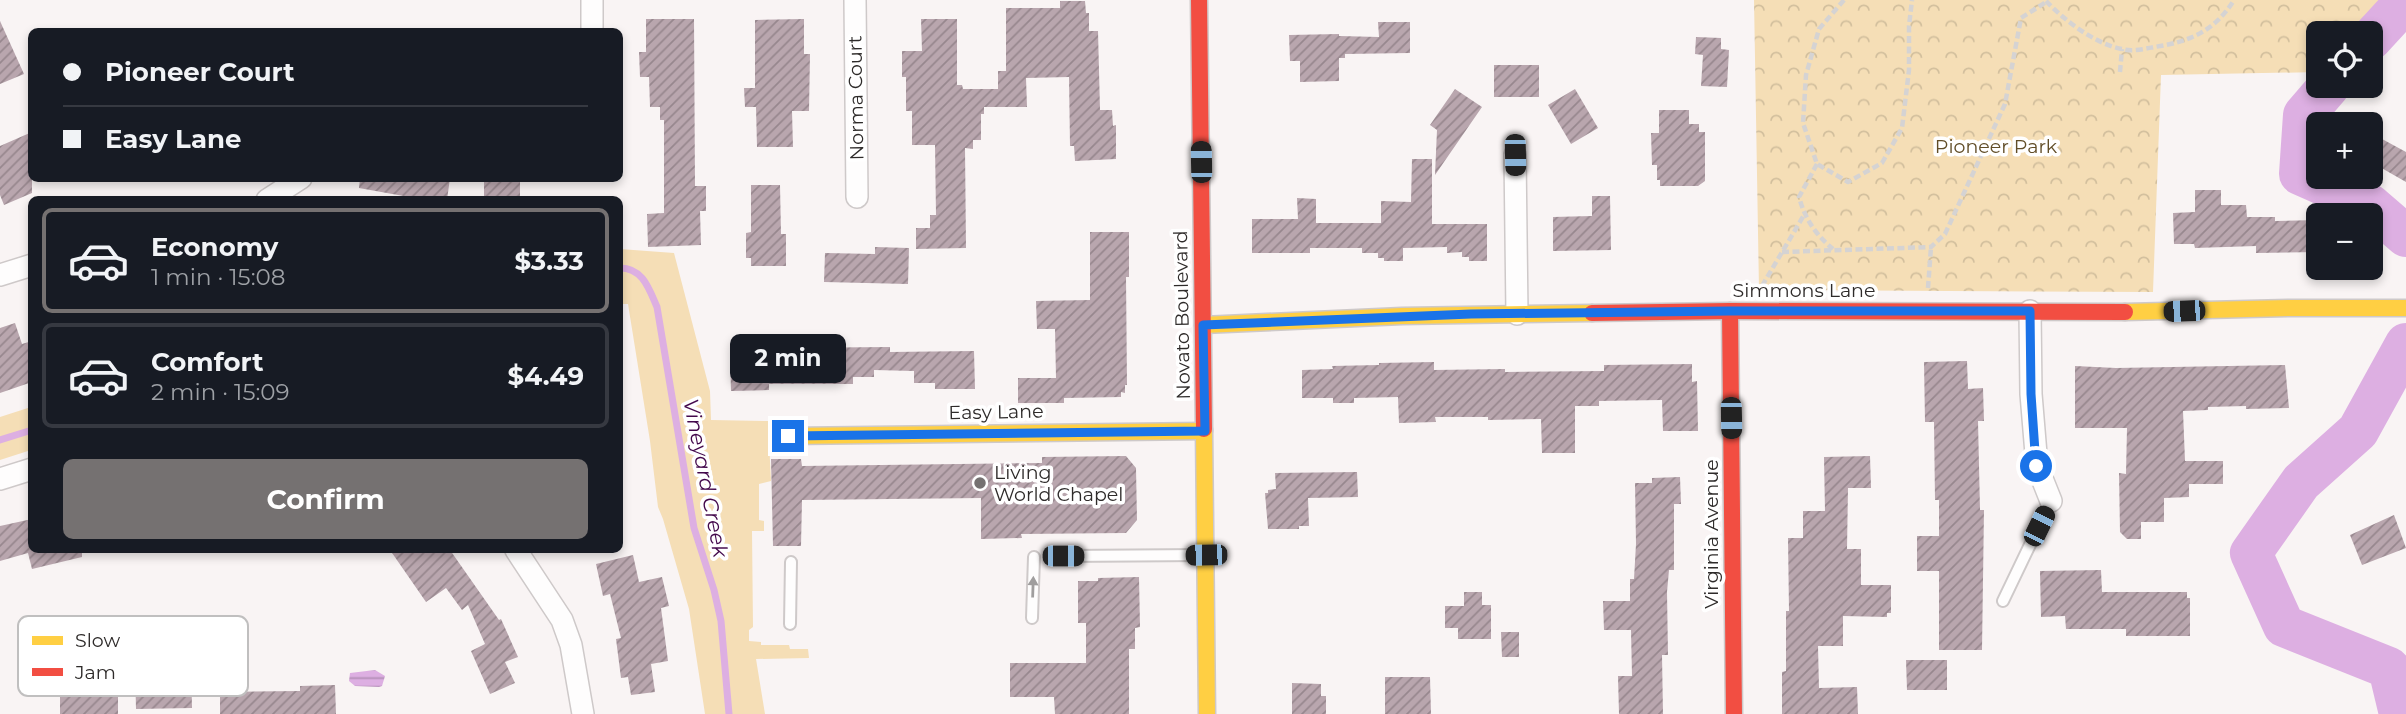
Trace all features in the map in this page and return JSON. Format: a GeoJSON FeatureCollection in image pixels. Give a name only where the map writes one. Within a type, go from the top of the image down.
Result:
{"type":"FeatureCollection","features":[{"type":"Feature","properties":{"kind":"street"},"geometry":{"type":"LineString","coordinates":[[592,0],[592,28]]}},
{"type":"Feature","properties":{"kind":"street","name":"Norma Court"},"geometry":{"type":"LineString","coordinates":[[855,0],[857,197]]}},
{"type":"Feature","properties":{"kind":"street","name":"Novato Boulevard"},"geometry":{"type":"LineString","coordinates":[[1199,0],[1207,714]]}},
{"type":"Feature","properties":{"kind":"street"},"geometry":{"type":"LineString","coordinates":[[1515,155],[1517,314]]}},
{"type":"Feature","properties":{"kind":"street"},"geometry":{"type":"LineString","coordinates":[[273,196],[295,182]]}},
{"type":"Feature","properties":{"kind":"street"},"geometry":{"type":"LineString","coordinates":[[0,275],[28,266]]}},
{"type":"Feature","properties":{"kind":"street","name":"Simmons Lane"},"geometry":{"type":"LineString","coordinates":[[1203,325],[1517,314],[1730,311],[2105,313],[2406,308]]}},
{"type":"Feature","properties":{"kind":"street","name":"Virginia Avenue"},"geometry":{"type":"LineString","coordinates":[[1730,311],[1734,714]]}},
{"type":"Feature","properties":{"kind":"street"},"geometry":{"type":"LineString","coordinates":[[2030,311],[2031,394],[2036,466],[2051,501]]}},
{"type":"Feature","properties":{"kind":"street","name":"Easy Lane"},"geometry":{"type":"LineString","coordinates":[[788,436],[1205,431]]}},
{"type":"Feature","properties":{"kind":"street"},"geometry":{"type":"LineString","coordinates":[[0,479],[28,470]]}},
{"type":"Feature","properties":{"kind":"street"},"geometry":{"type":"LineString","coordinates":[[518,553],[562,620],[571,645],[583,714]]}},
{"type":"Feature","properties":{"kind":"lane"},"geometry":{"type":"LineString","coordinates":[[2003,601],[2051,501]]}},
{"type":"Feature","properties":{"kind":"lane"},"geometry":{"type":"LineString","coordinates":[[1063,556],[1206,555]]}},
{"type":"Feature","properties":{"kind":"lane"},"geometry":{"type":"LineString","coordinates":[[1032,618],[1034,557]]}},
{"type":"Feature","properties":{"kind":"lane"},"geometry":{"type":"LineString","coordinates":[[790,624],[791,562]]}},
{"type":"Feature","properties":{"kind":"path"},"geometry":{"type":"LineString","coordinates":[[1844,0],[1819,29],[1806,75],[1803,124],[1817,164],[1848,182],[1882,163],[1902,128],[1909,71],[1912,0]]}},
{"type":"Feature","properties":{"kind":"path"},"geometry":{"type":"LineString","coordinates":[[1782,252],[1931,247],[1945,234],[2005,104],[2021,18],[2046,1],[2076,29],[2122,49],[2140,50],[2187,41],[2208,31],[2226,14],[2234,0]]}},
{"type":"Feature","properties":{"kind":"path"},"geometry":{"type":"LineString","coordinates":[[2120,72],[2122,49]]}},
{"type":"Feature","properties":{"kind":"path"},"geometry":{"type":"LineString","coordinates":[[1817,164],[1799,197],[1804,215],[1834,250]]}},
{"type":"Feature","properties":{"kind":"path"},"geometry":{"type":"LineString","coordinates":[[1762,286],[1804,215]]}},
{"type":"Feature","properties":{"kind":"path"},"geometry":{"type":"LineString","coordinates":[[1926,311],[1931,247]]}},
{"type":"Feature","properties":{"kind":"green space","name":"Pioneer Park"},"geometry":{"type":"Polygon","coordinates":[[[1754,0],[2406,0],[2400,25],[2383,43],[2383,21],[2306,21],[2306,72],[2161,75],[2153,292],[1759,290],[1754,0]]]}},
{"type":"Feature","properties":{"kind":"green space"},"geometry":{"type":"Polygon","coordinates":[[[623,249],[674,253],[710,391],[711,420],[768,421],[771,481],[759,484],[759,520],[764,521],[764,531],[752,531],[753,627],[749,630],[749,641],[761,642],[761,645],[789,645],[790,649],[808,649],[809,658],[756,659],[765,714],[705,714],[689,609],[658,507],[628,304],[623,304],[623,249]]]}},
{"type":"Feature","properties":{"kind":"green space"},"geometry":{"type":"Polygon","coordinates":[[[28,408],[28,451],[0,460],[0,417],[28,408]]]}},
{"type":"Feature","properties":{"kind":"shaded area"},"geometry":{"type":"Polygon","coordinates":[[[375,670],[385,676],[382,686],[355,686],[349,681],[350,673],[375,670]]]}},
{"type":"Feature","properties":{"kind":"building"},"geometry":{"type":"Polygon","coordinates":[[[1060,1],[1085,1],[1086,13],[1089,13],[1089,31],[1098,31],[1100,110],[1112,110],[1113,126],[1116,125],[1116,159],[1075,161],[1074,146],[1070,146],[1069,77],[1026,78],[1027,107],[984,107],[984,114],[981,114],[981,140],[973,140],[973,149],[965,148],[966,248],[916,249],[916,228],[930,228],[930,215],[936,215],[935,145],[912,145],[912,111],[906,111],[906,77],[902,77],[902,51],[922,51],[921,19],[957,19],[957,85],[962,85],[963,89],[998,89],[998,71],[1006,71],[1006,8],[1060,8],[1060,1]]]}},
{"type":"Feature","properties":{"kind":"building"},"geometry":{"type":"Polygon","coordinates":[[[646,19],[694,19],[695,186],[706,186],[706,211],[700,211],[701,245],[648,247],[647,214],[664,213],[664,120],[660,120],[660,107],[650,107],[649,77],[640,77],[639,52],[646,52],[646,19]]]}},
{"type":"Feature","properties":{"kind":"building"},"geometry":{"type":"Polygon","coordinates":[[[804,19],[804,54],[810,54],[809,111],[792,111],[793,147],[757,147],[756,107],[745,107],[744,88],[755,88],[755,20],[804,19]]]}},
{"type":"Feature","properties":{"kind":"building"},"geometry":{"type":"Polygon","coordinates":[[[0,21],[24,74],[0,84],[0,21]]]}},
{"type":"Feature","properties":{"kind":"building"},"geometry":{"type":"Polygon","coordinates":[[[1378,22],[1410,22],[1410,53],[1345,54],[1345,58],[1339,58],[1339,81],[1300,82],[1300,61],[1290,61],[1289,35],[1339,34],[1379,37],[1378,22]]]}},
{"type":"Feature","properties":{"kind":"building"},"geometry":{"type":"Polygon","coordinates":[[[1696,37],[1721,38],[1721,49],[1729,50],[1727,87],[1701,86],[1703,55],[1695,54],[1696,37]]]}},
{"type":"Feature","properties":{"kind":"building"},"geometry":{"type":"Polygon","coordinates":[[[1494,65],[1539,65],[1539,97],[1494,97],[1494,65]]]}},
{"type":"Feature","properties":{"kind":"building"},"geometry":{"type":"Polygon","coordinates":[[[1455,89],[1482,107],[1435,175],[1437,130],[1430,125],[1455,89]]]}},
{"type":"Feature","properties":{"kind":"building"},"geometry":{"type":"Polygon","coordinates":[[[1575,89],[1598,128],[1571,144],[1548,105],[1575,89]]]}},
{"type":"Feature","properties":{"kind":"building"},"geometry":{"type":"Polygon","coordinates":[[[1659,110],[1689,110],[1689,124],[1699,124],[1699,132],[1705,132],[1705,181],[1698,186],[1660,186],[1660,180],[1657,180],[1657,165],[1652,165],[1651,133],[1659,133],[1659,110]]]}},
{"type":"Feature","properties":{"kind":"building"},"geometry":{"type":"Polygon","coordinates":[[[28,134],[28,182],[32,182],[32,193],[4,205],[0,195],[0,146],[28,134]]]}},
{"type":"Feature","properties":{"kind":"building"},"geometry":{"type":"Polygon","coordinates":[[[2383,140],[2406,152],[2406,182],[2383,169],[2383,140]]]}},
{"type":"Feature","properties":{"kind":"building"},"geometry":{"type":"Polygon","coordinates":[[[1412,159],[1432,159],[1432,224],[1487,224],[1487,261],[1469,261],[1469,257],[1462,257],[1462,252],[1447,253],[1447,247],[1403,248],[1403,261],[1384,261],[1384,258],[1378,258],[1378,253],[1362,253],[1362,248],[1310,248],[1310,253],[1252,253],[1252,219],[1298,219],[1297,198],[1316,199],[1316,223],[1381,223],[1381,201],[1411,202],[1412,159]]]}},
{"type":"Feature","properties":{"kind":"building"},"geometry":{"type":"Polygon","coordinates":[[[360,182],[449,182],[448,196],[403,196],[359,188],[360,182]]]}},
{"type":"Feature","properties":{"kind":"building"},"geometry":{"type":"Polygon","coordinates":[[[484,182],[520,182],[520,196],[484,196],[484,182]]]}},
{"type":"Feature","properties":{"kind":"building"},"geometry":{"type":"Polygon","coordinates":[[[751,185],[780,185],[781,234],[786,234],[786,266],[751,266],[751,258],[746,258],[746,233],[751,232],[751,185]]]}},
{"type":"Feature","properties":{"kind":"building"},"geometry":{"type":"Polygon","coordinates":[[[2195,190],[2221,190],[2221,205],[2246,205],[2247,217],[2275,217],[2275,221],[2306,220],[2306,252],[2256,253],[2256,246],[2195,248],[2194,244],[2174,244],[2173,213],[2195,212],[2195,190]]]}},
{"type":"Feature","properties":{"kind":"building"},"geometry":{"type":"Polygon","coordinates":[[[1592,196],[1610,196],[1611,250],[1553,251],[1553,217],[1592,216],[1592,196]]]}},
{"type":"Feature","properties":{"kind":"building"},"geometry":{"type":"Polygon","coordinates":[[[1090,232],[1129,232],[1125,393],[1121,392],[1121,397],[1064,398],[1064,403],[1018,403],[1018,378],[1056,378],[1055,329],[1037,329],[1036,301],[1090,300],[1090,232]]]}},
{"type":"Feature","properties":{"kind":"building"},"geometry":{"type":"Polygon","coordinates":[[[875,247],[909,248],[908,284],[824,282],[825,253],[875,254],[875,247]]]}},
{"type":"Feature","properties":{"kind":"building"},"geometry":{"type":"Polygon","coordinates":[[[15,323],[22,344],[28,342],[28,383],[0,393],[0,328],[15,323]]]}},
{"type":"Feature","properties":{"kind":"building"},"geometry":{"type":"Polygon","coordinates":[[[756,334],[778,334],[778,348],[890,347],[890,352],[974,351],[975,389],[935,389],[935,383],[914,383],[914,371],[874,370],[874,377],[853,377],[853,384],[769,384],[769,390],[731,391],[730,355],[756,354],[756,334]]]}},
{"type":"Feature","properties":{"kind":"building"},"geometry":{"type":"Polygon","coordinates":[[[1967,361],[1968,389],[1983,388],[1984,421],[1978,421],[1980,510],[1984,510],[1982,650],[1939,650],[1939,571],[1917,571],[1917,536],[1939,536],[1939,500],[1935,500],[1934,422],[1925,422],[1924,362],[1967,361]]]}},
{"type":"Feature","properties":{"kind":"building"},"geometry":{"type":"Polygon","coordinates":[[[1434,362],[1434,370],[1505,369],[1505,372],[1604,371],[1604,365],[1692,364],[1692,382],[1697,381],[1698,431],[1663,431],[1662,400],[1599,401],[1599,406],[1575,406],[1575,453],[1542,453],[1541,419],[1435,417],[1436,422],[1399,423],[1398,397],[1354,398],[1354,403],[1333,403],[1333,398],[1302,398],[1302,370],[1379,363],[1434,362]]]}},
{"type":"Feature","properties":{"kind":"building"},"geometry":{"type":"Polygon","coordinates":[[[2285,365],[2289,408],[2208,407],[2208,410],[2183,411],[2185,461],[2223,461],[2223,484],[2189,484],[2189,497],[2164,498],[2164,522],[2141,522],[2141,539],[2127,539],[2120,532],[2119,473],[2126,474],[2127,428],[2075,428],[2075,366],[2116,368],[2285,365]]]}},
{"type":"Feature","properties":{"kind":"building","name":"Living World Chapel"},"geometry":{"type":"Polygon","coordinates":[[[1126,456],[1136,468],[1137,520],[1126,533],[1021,534],[1022,538],[981,539],[981,498],[802,500],[801,546],[773,546],[771,459],[801,459],[802,466],[1042,463],[1042,457],[1126,456]]]}},
{"type":"Feature","properties":{"kind":"building"},"geometry":{"type":"Polygon","coordinates":[[[1870,456],[1871,488],[1848,488],[1847,549],[1861,549],[1861,585],[1891,585],[1891,613],[1887,613],[1887,617],[1843,616],[1843,646],[1818,646],[1819,688],[1857,687],[1858,714],[1782,714],[1782,672],[1786,671],[1786,611],[1789,611],[1788,538],[1803,538],[1803,511],[1825,511],[1824,457],[1870,456]]]}},
{"type":"Feature","properties":{"kind":"building"},"geometry":{"type":"Polygon","coordinates":[[[1357,472],[1358,497],[1308,498],[1309,526],[1299,526],[1299,529],[1268,529],[1265,493],[1276,489],[1275,473],[1357,472]]]}},
{"type":"Feature","properties":{"kind":"building"},"geometry":{"type":"Polygon","coordinates":[[[1680,477],[1681,504],[1674,504],[1674,570],[1669,570],[1667,592],[1668,655],[1662,655],[1663,714],[1619,714],[1618,676],[1632,676],[1631,630],[1604,630],[1603,601],[1630,601],[1630,579],[1634,579],[1636,544],[1635,483],[1652,483],[1652,478],[1680,477]]]}},
{"type":"Feature","properties":{"kind":"building"},"geometry":{"type":"Polygon","coordinates":[[[2394,515],[2406,548],[2362,565],[2350,535],[2394,515]]]}},
{"type":"Feature","properties":{"kind":"building"},"geometry":{"type":"Polygon","coordinates":[[[28,520],[28,553],[0,561],[0,526],[28,520]]]}},
{"type":"Feature","properties":{"kind":"building"},"geometry":{"type":"Polygon","coordinates":[[[28,553],[82,553],[82,557],[32,569],[28,553]]]}},
{"type":"Feature","properties":{"kind":"building"},"geometry":{"type":"Polygon","coordinates":[[[392,553],[452,553],[499,620],[501,619],[518,657],[505,662],[515,683],[490,694],[471,651],[485,644],[468,605],[462,610],[446,588],[426,602],[392,553]]]}},
{"type":"Feature","properties":{"kind":"building"},"geometry":{"type":"Polygon","coordinates":[[[633,555],[639,582],[662,577],[669,606],[661,608],[668,661],[651,664],[655,692],[631,695],[628,677],[621,678],[616,639],[621,638],[610,594],[603,596],[596,564],[633,555]]]}},
{"type":"Feature","properties":{"kind":"building"},"geometry":{"type":"Polygon","coordinates":[[[2101,570],[2102,592],[2187,592],[2187,598],[2190,598],[2190,636],[2126,636],[2126,629],[2066,629],[2065,616],[2041,617],[2040,571],[2101,570]]]}},
{"type":"Feature","properties":{"kind":"building"},"geometry":{"type":"Polygon","coordinates":[[[1139,577],[1140,627],[1135,628],[1135,649],[1129,649],[1129,714],[1055,714],[1054,697],[1010,697],[1010,663],[1086,663],[1086,623],[1078,623],[1078,581],[1139,577]]]}},
{"type":"Feature","properties":{"kind":"building"},"geometry":{"type":"Polygon","coordinates":[[[1464,592],[1482,592],[1482,605],[1491,605],[1491,639],[1458,639],[1458,628],[1445,628],[1445,606],[1464,606],[1464,592]]]}},
{"type":"Feature","properties":{"kind":"building"},"geometry":{"type":"Polygon","coordinates":[[[1501,632],[1519,632],[1519,657],[1502,657],[1501,632]]]}},
{"type":"Feature","properties":{"kind":"building"},"geometry":{"type":"Polygon","coordinates":[[[1906,660],[1947,660],[1947,690],[1907,690],[1906,660]]]}},
{"type":"Feature","properties":{"kind":"building"},"geometry":{"type":"Polygon","coordinates":[[[1385,677],[1430,677],[1431,714],[1385,714],[1385,677]]]}},
{"type":"Feature","properties":{"kind":"building"},"geometry":{"type":"Polygon","coordinates":[[[1292,683],[1321,684],[1321,696],[1326,696],[1326,714],[1292,714],[1292,683]]]}},
{"type":"Feature","properties":{"kind":"building"},"geometry":{"type":"Polygon","coordinates":[[[335,685],[336,714],[220,714],[220,696],[248,696],[248,692],[300,691],[300,686],[335,685]]]}},
{"type":"Feature","properties":{"kind":"building"},"geometry":{"type":"Polygon","coordinates":[[[60,696],[118,696],[118,714],[60,714],[60,696]]]}},
{"type":"Feature","properties":{"kind":"building"},"geometry":{"type":"Polygon","coordinates":[[[136,696],[192,696],[192,708],[136,709],[136,696]]]}},
{"type":"Feature","properties":{"kind":"waterway"},"geometry":{"type":"LineString","coordinates":[[2383,26],[2406,1]]}},
{"type":"Feature","properties":{"kind":"waterway"},"geometry":{"type":"LineString","coordinates":[[2319,98],[2304,115],[2300,174],[2370,205],[2406,236]]}},
{"type":"Feature","properties":{"kind":"waterway","name":"Vineyard Creek"},"geometry":{"type":"LineString","coordinates":[[623,268],[640,276],[657,307],[694,528],[721,621],[729,714]]}},
{"type":"Feature","properties":{"kind":"waterway"},"geometry":{"type":"LineString","coordinates":[[2400,714],[2389,668],[2284,626],[2251,553],[2301,482],[2358,431],[2406,344]]}},
{"type":"Feature","properties":{"kind":"waterway","name":"Vineyard Creek"},"geometry":{"type":"LineString","coordinates":[[0,440],[28,431]]}},
{"type":"Feature","properties":{"kind":"traffic: slow"},"geometry":{"type":"LineString","coordinates":[[2125,312],[2406,308]]}},
{"type":"Feature","properties":{"kind":"traffic: slow"},"geometry":{"type":"LineString","coordinates":[[1203,325],[1402,316],[1592,313]]}},
{"type":"Feature","properties":{"kind":"traffic: slow"},"geometry":{"type":"LineString","coordinates":[[1204,429],[1207,714]]}},
{"type":"Feature","properties":{"kind":"traffic: slow"},"geometry":{"type":"LineString","coordinates":[[788,436],[1204,431]]}},
{"type":"Feature","properties":{"kind":"traffic: jam"},"geometry":{"type":"LineString","coordinates":[[1199,0],[1204,429]]}},
{"type":"Feature","properties":{"kind":"traffic: jam"},"geometry":{"type":"LineString","coordinates":[[1730,311],[1734,714]]}},
{"type":"Feature","properties":{"kind":"traffic: jam"},"geometry":{"type":"LineString","coordinates":[[1592,313],[2125,312]]}},
{"type":"Feature","properties":{"kind":"place","name":"Living World Chapel"},"geometry":{"type":"Point","coordinates":[980,483]}},
{"type":"Feature","properties":{"kind":"route"},"geometry":{"type":"LineString","coordinates":[[788,436],[1205,431],[1203,325],[1471,314],[2030,311],[2031,394],[2036,466]]}}]}
